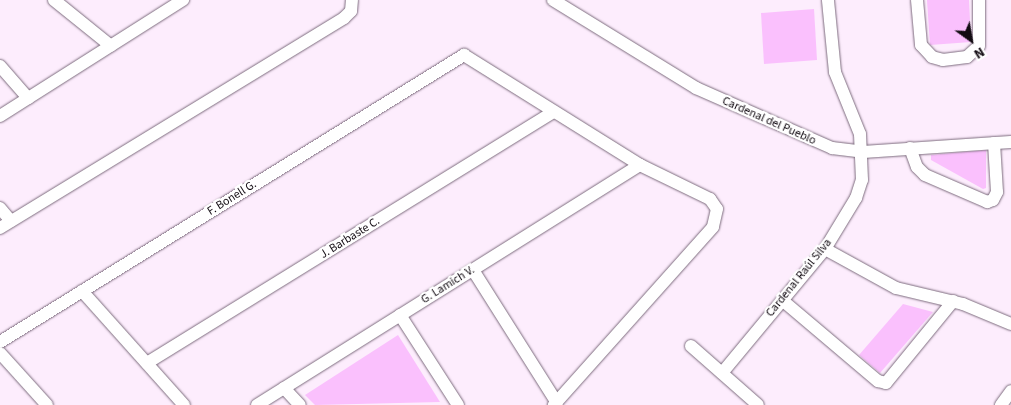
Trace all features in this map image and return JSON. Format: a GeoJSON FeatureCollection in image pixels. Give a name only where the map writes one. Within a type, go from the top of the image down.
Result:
{"type":"FeatureCollection","features":[{"type":"Feature","properties":{"kind":"street"},"geometry":{"type":"LineString","coordinates":[[54,0],[111,46]]}},
{"type":"Feature","properties":{"kind":"street"},"geometry":{"type":"LineString","coordinates":[[0,116],[183,0]]}},
{"type":"Feature","properties":{"kind":"street"},"geometry":{"type":"LineString","coordinates":[[0,208],[6,225],[344,18],[351,11],[352,0]]}},
{"type":"Feature","properties":{"kind":"street","name":"Cardenal del Pueblo"},"geometry":{"type":"LineString","coordinates":[[554,0],[673,74],[720,99],[832,148],[863,152],[1011,142]]}},
{"type":"Feature","properties":{"kind":"street","name":"Cardenal Raúl Silva"},"geometry":{"type":"LineString","coordinates":[[722,373],[825,249],[856,198],[862,180],[863,152],[860,134],[835,72],[828,0]]}},
{"type":"Feature","properties":{"kind":"street"},"geometry":{"type":"LineString","coordinates":[[917,0],[922,45],[932,58],[943,60],[967,57],[979,46],[979,0]]}},
{"type":"Feature","properties":{"kind":"street","name":"F. Bonell G."},"geometry":{"type":"LineString","coordinates":[[0,342],[464,55],[553,112]]}},
{"type":"Feature","properties":{"kind":"street"},"geometry":{"type":"LineString","coordinates":[[0,66],[28,98]]}},
{"type":"Feature","properties":{"kind":"street"},"geometry":{"type":"LineString","coordinates":[[473,270],[555,404],[713,227],[717,209],[710,199],[640,165],[553,112]]}},
{"type":"Feature","properties":{"kind":"street","name":"J. Barbaste C."},"geometry":{"type":"LineString","coordinates":[[147,363],[553,112]]}},
{"type":"Feature","properties":{"kind":"street"},"geometry":{"type":"LineString","coordinates":[[910,148],[917,167],[924,175],[987,202],[993,200],[997,192],[994,143]]}},
{"type":"Feature","properties":{"kind":"street","name":"G. Lamich V."},"geometry":{"type":"LineString","coordinates":[[257,405],[640,165]]}},
{"type":"Feature","properties":{"kind":"street"},"geometry":{"type":"LineString","coordinates":[[825,249],[896,288],[953,301],[1011,324]]}},
{"type":"Feature","properties":{"kind":"street"},"geometry":{"type":"LineString","coordinates":[[82,292],[184,405]]}},
{"type":"Feature","properties":{"kind":"street"},"geometry":{"type":"LineString","coordinates":[[782,300],[878,382],[886,384],[953,301]]}},
{"type":"Feature","properties":{"kind":"street"},"geometry":{"type":"LineString","coordinates":[[400,315],[458,405]]}},
{"type":"Feature","properties":{"kind":"street"},"geometry":{"type":"LineString","coordinates":[[691,346],[758,405]]}},
{"type":"Feature","properties":{"kind":"street"},"geometry":{"type":"LineString","coordinates":[[0,353],[47,405]]}},
{"type":"Feature","properties":{"kind":"street"},"geometry":{"type":"LineString","coordinates":[[284,388],[300,405]]}},
{"type":"Feature","properties":{"kind":"street"},"geometry":{"type":"LineString","coordinates":[[1002,405],[1011,391]]}},
{"type":"Feature","properties":{"kind":"shaded area"},"geometry":{"type":"Polygon","coordinates":[[[927,0],[969,0],[971,42],[930,45],[927,0]]]}},
{"type":"Feature","properties":{"kind":"shaded area"},"geometry":{"type":"Polygon","coordinates":[[[814,9],[817,60],[764,64],[761,13],[814,9]]]}},
{"type":"Feature","properties":{"kind":"shaded area"},"geometry":{"type":"Polygon","coordinates":[[[986,150],[986,188],[983,189],[931,160],[931,155],[986,150]]]}},
{"type":"Feature","properties":{"kind":"shaded area"},"geometry":{"type":"Polygon","coordinates":[[[903,304],[933,312],[880,373],[859,355],[903,304]]]}},
{"type":"Feature","properties":{"kind":"shaded area"},"geometry":{"type":"Polygon","coordinates":[[[398,335],[440,402],[315,405],[305,395],[398,335]]]}}]}
